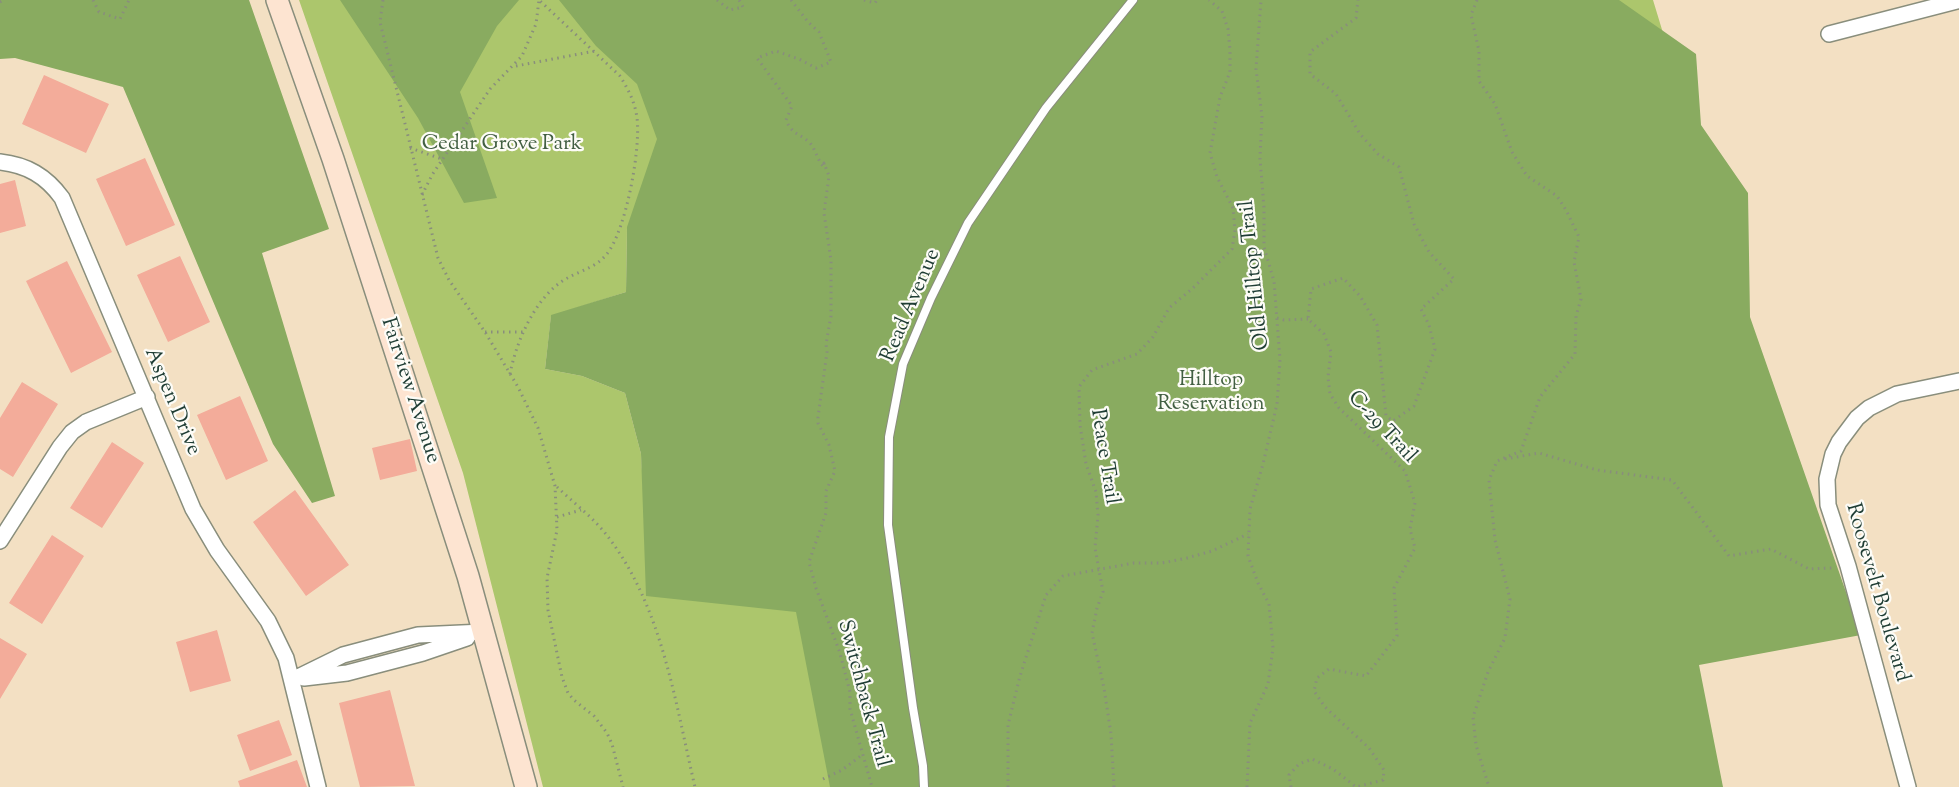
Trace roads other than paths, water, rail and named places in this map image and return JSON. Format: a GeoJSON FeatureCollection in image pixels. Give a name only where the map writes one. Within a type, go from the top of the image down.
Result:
{"type":"FeatureCollection","features":[{"type":"Feature","properties":{"kind":"main road","name":"Fairview Avenue"},"geometry":{"type":"LineString","coordinates":[[277,0],[333,159],[468,576],[526,787]]}},
{"type":"Feature","properties":{"kind":"street"},"geometry":{"type":"LineString","coordinates":[[1829,34],[1957,0],[1959,8]]}},
{"type":"Feature","properties":{"kind":"street","name":"Aspen Drive"},"geometry":{"type":"LineString","coordinates":[[0,162],[35,172],[45,179],[62,198],[193,509],[217,550],[268,621],[286,657],[318,787]]}},
{"type":"Feature","properties":{"kind":"street","name":"Roosevelt Boulevard"},"geometry":{"type":"LineString","coordinates":[[1908,787],[1848,566],[1828,506],[1830,467],[1839,442],[1857,418],[1883,400],[1897,394],[1959,381]]}},
{"type":"Feature","properties":{"kind":"street"},"geometry":{"type":"LineString","coordinates":[[0,541],[72,432],[86,422],[147,397]]}},
{"type":"Feature","properties":{"kind":"street"},"geometry":{"type":"LineString","coordinates":[[292,680],[347,673],[423,653],[483,633]]}},
{"type":"Feature","properties":{"kind":"lane","name":"Read Avenue"},"geometry":{"type":"LineString","coordinates":[[924,787],[923,766],[888,525],[889,436],[903,364],[931,298],[968,223],[1046,108],[1133,0]]}},
{"type":"Feature","properties":{"kind":"park label","name":"Cedar Grove Park"},"geometry":{"type":"Point","coordinates":[502,145]}},
{"type":"Feature","properties":{"kind":"park label","name":"Hilltop Reservation"},"geometry":{"type":"Point","coordinates":[1211,393]}}]}
